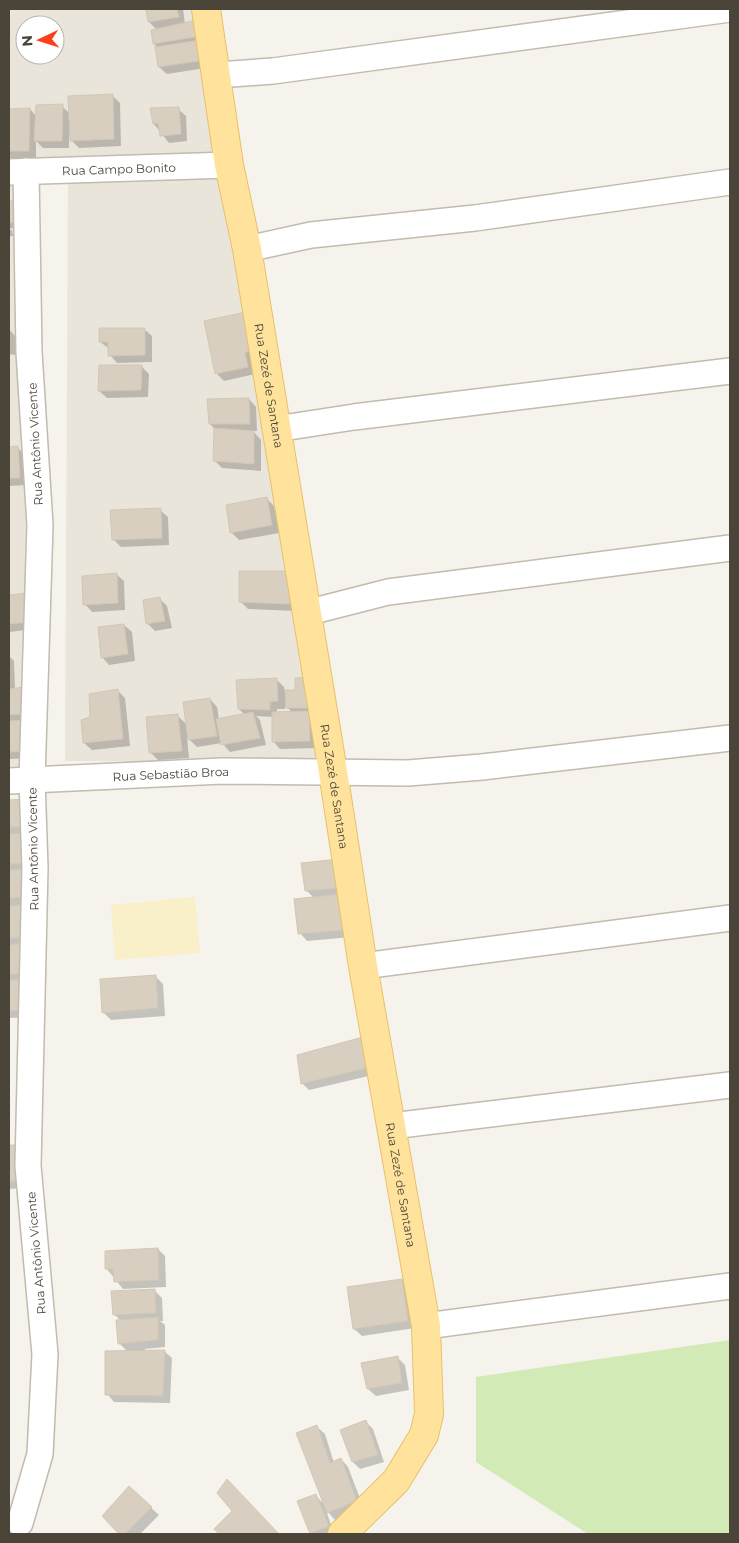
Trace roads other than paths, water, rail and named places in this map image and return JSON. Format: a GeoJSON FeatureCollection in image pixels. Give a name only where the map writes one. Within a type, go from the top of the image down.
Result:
{"type":"FeatureCollection","features":[{"type":"Feature","properties":{"kind":"main road","name":"Rua Zezé de Santana"},"geometry":{"type":"LineString","coordinates":[[206,9],[218,75],[229,165],[247,249],[306,613],[334,772],[363,966],[426,1326],[429,1414],[424,1435],[396,1482],[342,1534]]}},
{"type":"Feature","properties":{"kind":"street"},"geometry":{"type":"LineString","coordinates":[[218,75],[282,70],[730,9]]}},
{"type":"Feature","properties":{"kind":"street","name":"Rua Campo Bonito"},"geometry":{"type":"LineString","coordinates":[[17,172],[229,165]]}},
{"type":"Feature","properties":{"kind":"street","name":"Rua Antônio Vicente"},"geometry":{"type":"LineString","coordinates":[[17,172],[40,525],[21,780],[36,868],[28,1166],[46,1354],[40,1454],[19,1523]]}},
{"type":"Feature","properties":{"kind":"street"},"geometry":{"type":"LineString","coordinates":[[247,249],[311,235],[475,218],[730,182]]}},
{"type":"Feature","properties":{"kind":"street"},"geometry":{"type":"LineString","coordinates":[[276,429],[354,417],[730,371]]}},
{"type":"Feature","properties":{"kind":"street"},"geometry":{"type":"LineString","coordinates":[[306,613],[388,592],[730,548]]}},
{"type":"Feature","properties":{"kind":"street","name":"Rua Sebastião Broa"},"geometry":{"type":"LineString","coordinates":[[21,780],[222,771],[408,773],[482,767],[730,738]]}},
{"type":"Feature","properties":{"kind":"street"},"geometry":{"type":"LineString","coordinates":[[363,966],[730,918]]}},
{"type":"Feature","properties":{"kind":"street"},"geometry":{"type":"LineString","coordinates":[[392,1126],[730,1085]]}},
{"type":"Feature","properties":{"kind":"street"},"geometry":{"type":"LineString","coordinates":[[426,1326],[730,1286]]}}]}
